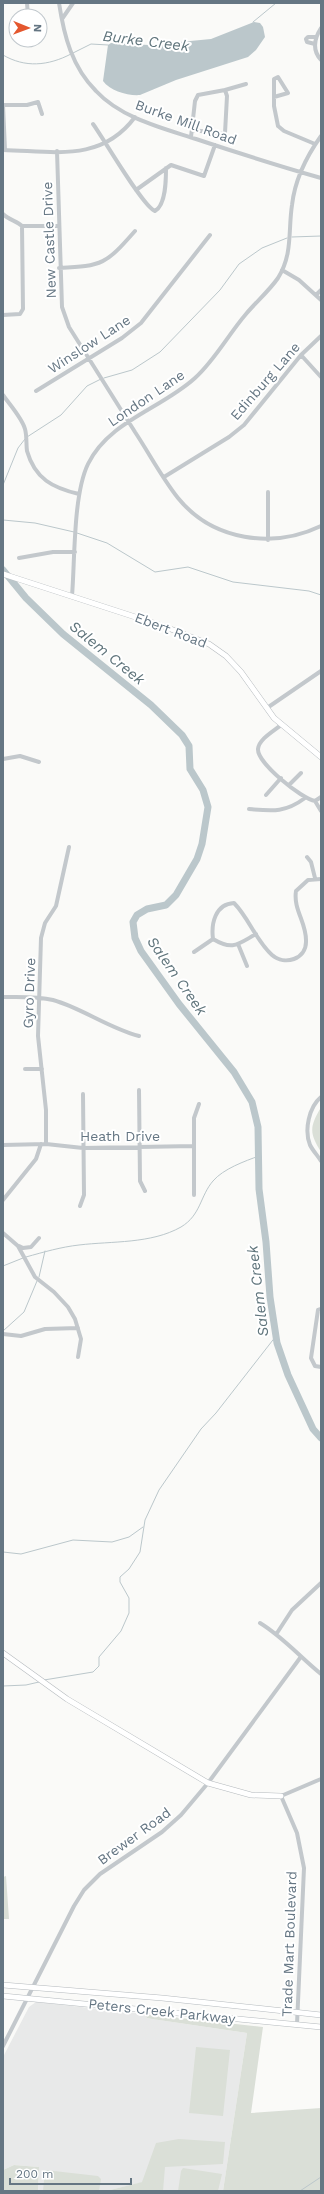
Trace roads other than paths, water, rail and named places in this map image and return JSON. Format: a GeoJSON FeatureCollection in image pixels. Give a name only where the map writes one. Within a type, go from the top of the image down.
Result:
{"type":"FeatureCollection","features":[{"type":"Feature","properties":{"kind":"main road","name":"Ebert Road"},"geometry":{"type":"LineString","coordinates":[[3,574],[163,626],[210,644],[233,662],[281,725],[321,757]]}},
{"type":"Feature","properties":{"kind":"main road"},"geometry":{"type":"LineString","coordinates":[[3,1653],[72,1702],[208,1783],[255,1796],[281,1796]]}},
{"type":"Feature","properties":{"kind":"main road","name":"Peters Creek Parkway"},"geometry":{"type":"LineString","coordinates":[[3,1985],[33,1986],[321,2015]]}},
{"type":"Feature","properties":{"kind":"main road","name":"Peters Creek Parkway"},"geometry":{"type":"LineString","coordinates":[[3,1996],[321,2027]]}},
{"type":"Feature","properties":{"kind":"street","name":"Burke Mill Road"},"geometry":{"type":"LineString","coordinates":[[59,3],[70,51],[85,79],[104,98],[135,117],[215,145],[321,178]]}},
{"type":"Feature","properties":{"kind":"street"},"geometry":{"type":"LineString","coordinates":[[62,20],[73,3]]}},
{"type":"Feature","properties":{"kind":"street"},"geometry":{"type":"LineString","coordinates":[[321,28],[316,37],[315,44],[316,52],[321,60]]}},
{"type":"Feature","properties":{"kind":"street"},"geometry":{"type":"LineString","coordinates":[[315,44],[307,42],[306,39],[308,36],[316,37]]}},
{"type":"Feature","properties":{"kind":"street"},"geometry":{"type":"LineString","coordinates":[[274,97],[288,93],[278,76],[274,79],[274,97],[274,113],[278,126],[284,131],[315,144]]}},
{"type":"Feature","properties":{"kind":"street"},"geometry":{"type":"LineString","coordinates":[[191,137],[193,130],[195,101],[198,95],[246,84]]}},
{"type":"Feature","properties":{"kind":"street"},"geometry":{"type":"LineString","coordinates":[[193,130],[222,134],[225,133],[227,96],[225,90]]}},
{"type":"Feature","properties":{"kind":"street"},"geometry":{"type":"LineString","coordinates":[[42,114],[38,102],[28,105],[3,105],[4,150],[89,150],[107,143],[126,129],[135,117]]}},
{"type":"Feature","properties":{"kind":"street"},"geometry":{"type":"LineString","coordinates":[[93,124],[107,143],[136,190],[152,210],[157,210],[165,186],[166,168]]}},
{"type":"Feature","properties":{"kind":"street","name":"London Lane"},"geometry":{"type":"LineString","coordinates":[[72,596],[79,494],[83,476],[92,456],[104,441],[129,422],[196,378],[282,270],[291,242],[292,206],[301,172],[315,144],[321,136]]}},
{"type":"Feature","properties":{"kind":"street"},"geometry":{"type":"LineString","coordinates":[[136,190],[166,168],[173,166],[204,176],[215,145]]}},
{"type":"Feature","properties":{"kind":"street","name":"New Castle Drive"},"geometry":{"type":"LineString","coordinates":[[57,151],[62,307],[69,327],[164,477],[179,498],[208,523],[224,532],[242,537],[268,540],[296,536],[321,526]]}},
{"type":"Feature","properties":{"kind":"street"},"geometry":{"type":"LineString","coordinates":[[3,214],[11,221],[18,222],[22,226],[59,226]]}},
{"type":"Feature","properties":{"kind":"street"},"geometry":{"type":"LineString","coordinates":[[3,315],[20,314],[23,309],[22,226]]}},
{"type":"Feature","properties":{"kind":"street"},"geometry":{"type":"LineString","coordinates":[[60,268],[98,264],[114,254],[135,231]]}},
{"type":"Feature","properties":{"kind":"street","name":"Winslow Lane"},"geometry":{"type":"LineString","coordinates":[[36,391],[122,338],[141,323],[210,236]]}},
{"type":"Feature","properties":{"kind":"street"},"geometry":{"type":"LineString","coordinates":[[282,270],[299,280],[321,300]]}},
{"type":"Feature","properties":{"kind":"street"},"geometry":{"type":"LineString","coordinates":[[316,295],[321,290]]}},
{"type":"Feature","properties":{"kind":"street","name":"Edinburg Lane"},"geometry":{"type":"LineString","coordinates":[[164,477],[229,437],[244,425],[301,355],[321,336]]}},
{"type":"Feature","properties":{"kind":"street"},"geometry":{"type":"LineString","coordinates":[[301,355],[321,377]]}},
{"type":"Feature","properties":{"kind":"street"},"geometry":{"type":"LineString","coordinates":[[3,395],[25,428],[27,451],[35,468],[46,482],[61,490],[79,494]]}},
{"type":"Feature","properties":{"kind":"street"},"geometry":{"type":"LineString","coordinates":[[268,492],[268,540]]}},
{"type":"Feature","properties":{"kind":"street"},"geometry":{"type":"LineString","coordinates":[[19,558],[53,552],[75,552]]}},
{"type":"Feature","properties":{"kind":"street"},"geometry":{"type":"LineString","coordinates":[[267,708],[321,671]]}},
{"type":"Feature","properties":{"kind":"street"},"geometry":{"type":"LineString","coordinates":[[281,725],[261,742],[258,749],[260,757],[280,778],[305,798],[315,801],[321,810]]}},
{"type":"Feature","properties":{"kind":"street"},"geometry":{"type":"LineString","coordinates":[[3,759],[20,756],[39,762]]}},
{"type":"Feature","properties":{"kind":"street"},"geometry":{"type":"LineString","coordinates":[[289,785],[300,773]]}},
{"type":"Feature","properties":{"kind":"street"},"geometry":{"type":"LineString","coordinates":[[266,795],[280,778]]}},
{"type":"Feature","properties":{"kind":"street"},"geometry":{"type":"LineString","coordinates":[[315,801],[321,797]]}},
{"type":"Feature","properties":{"kind":"street"},"geometry":{"type":"LineString","coordinates":[[249,809],[275,811],[288,808],[305,798]]}},
{"type":"Feature","properties":{"kind":"street","name":"Gyro Drive"},"geometry":{"type":"LineString","coordinates":[[46,1144],[42,1069],[38,1036],[41,998],[41,938],[45,923],[56,906],[69,847]]}},
{"type":"Feature","properties":{"kind":"street"},"geometry":{"type":"LineString","coordinates":[[307,857],[312,862],[315,878]]}},
{"type":"Feature","properties":{"kind":"street"},"geometry":{"type":"LineString","coordinates":[[213,939],[213,921],[216,913],[230,903],[234,903],[273,956],[286,961],[300,956],[305,949],[306,935],[295,907],[296,891],[302,884],[315,878],[321,879]]}},
{"type":"Feature","properties":{"kind":"street"},"geometry":{"type":"LineString","coordinates":[[213,939],[228,946],[238,944],[256,934]]}},
{"type":"Feature","properties":{"kind":"street"},"geometry":{"type":"LineString","coordinates":[[194,952],[213,939]]}},
{"type":"Feature","properties":{"kind":"street"},"geometry":{"type":"LineString","coordinates":[[238,944],[247,966]]}},
{"type":"Feature","properties":{"kind":"street"},"geometry":{"type":"LineString","coordinates":[[3,997],[41,998],[62,1004],[125,1032],[138,1036]]}},
{"type":"Feature","properties":{"kind":"street"},"geometry":{"type":"LineString","coordinates":[[26,1069],[42,1069]]}},
{"type":"Feature","properties":{"kind":"street"},"geometry":{"type":"LineString","coordinates":[[139,1090],[140,1181],[145,1191]]}},
{"type":"Feature","properties":{"kind":"street"},"geometry":{"type":"LineString","coordinates":[[80,1206],[84,1195],[83,1094]]}},
{"type":"Feature","properties":{"kind":"street"},"geometry":{"type":"LineString","coordinates":[[321,1097],[316,1101],[308,1121],[310,1144],[321,1161]]}},
{"type":"Feature","properties":{"kind":"street"},"geometry":{"type":"LineString","coordinates":[[194,1195],[194,1118],[199,1104]]}},
{"type":"Feature","properties":{"kind":"street"},"geometry":{"type":"LineString","coordinates":[[3,1200],[36,1159],[41,1144]]}},
{"type":"Feature","properties":{"kind":"street","name":"Heath Drive"},"geometry":{"type":"LineString","coordinates":[[3,1145],[46,1144],[83,1148],[194,1146]]}},
{"type":"Feature","properties":{"kind":"street"},"geometry":{"type":"LineString","coordinates":[[3,1232],[18,1246],[35,1277],[54,1292],[68,1307],[78,1328],[81,1339],[78,1357]]}},
{"type":"Feature","properties":{"kind":"street"},"geometry":{"type":"LineString","coordinates":[[18,1246],[23,1248],[31,1247],[39,1238]]}},
{"type":"Feature","properties":{"kind":"street"},"geometry":{"type":"LineString","coordinates":[[321,1308],[318,1310],[311,1358],[315,1366],[321,1367]]}},
{"type":"Feature","properties":{"kind":"street"},"geometry":{"type":"LineString","coordinates":[[3,1334],[21,1336],[45,1329],[78,1328]]}},
{"type":"Feature","properties":{"kind":"street"},"geometry":{"type":"LineString","coordinates":[[277,1633],[292,1610],[321,1583]]}},
{"type":"Feature","properties":{"kind":"street"},"geometry":{"type":"LineString","coordinates":[[260,1623],[277,1633],[300,1658],[321,1674]]}},
{"type":"Feature","properties":{"kind":"street","name":"Brewer Road"},"geometry":{"type":"LineString","coordinates":[[3,2046],[74,1906],[84,1890],[100,1874],[162,1832],[180,1816],[208,1783],[300,1658]]}},
{"type":"Feature","properties":{"kind":"street"},"geometry":{"type":"LineString","coordinates":[[281,1796],[321,1779]]}},
{"type":"Feature","properties":{"kind":"street","name":"Trade Mart Boulevard"},"geometry":{"type":"LineString","coordinates":[[281,1796],[297,1833],[304,1868],[297,2024]]}},
{"type":"Feature","properties":{"kind":"waterway","name":"Burke Creek"},"geometry":{"type":"LineString","coordinates":[[253,22],[276,3]]}},
{"type":"Feature","properties":{"kind":"waterway","name":"Burke Creek"},"geometry":{"type":"LineString","coordinates":[[73,53],[91,44],[108,45]]}},
{"type":"Feature","properties":{"kind":"waterway","name":"Burke Creek"},"geometry":{"type":"LineString","coordinates":[[3,55],[20,62],[37,64],[54,61],[71,54]]}},
{"type":"Feature","properties":{"kind":"waterway"},"geometry":{"type":"LineString","coordinates":[[292,237],[321,236]]}},
{"type":"Feature","properties":{"kind":"waterway"},"geometry":{"type":"LineString","coordinates":[[104,378],[132,370],[160,352],[220,290],[239,264],[262,248],[287,238]]}},
{"type":"Feature","properties":{"kind":"waterway"},"geometry":{"type":"LineString","coordinates":[[27,437],[61,415],[87,386],[101,379]]}},
{"type":"Feature","properties":{"kind":"waterway"},"geometry":{"type":"LineString","coordinates":[[3,485],[18,448],[25,439]]}},
{"type":"Feature","properties":{"kind":"waterway"},"geometry":{"type":"LineString","coordinates":[[3,520],[35,523],[74,532]]}},
{"type":"Feature","properties":{"kind":"waterway"},"geometry":{"type":"LineString","coordinates":[[77,533],[107,543],[155,572],[188,567],[233,582],[309,591],[321,595]]}},
{"type":"Feature","properties":{"kind":"waterway","name":"Salem Creek"},"geometry":{"type":"LineString","coordinates":[[3,570],[26,598],[63,634],[151,705],[182,735],[189,746],[190,769],[203,790],[208,807],[202,844],[197,859],[176,895],[166,905],[147,909],[137,915],[133,922],[135,938],[141,951],[179,1004],[234,1072],[252,1102],[258,1127],[259,1189],[266,1242],[270,1297],[277,1343],[288,1375],[313,1429],[321,1438]]}},
{"type":"Feature","properties":{"kind":"waterway"},"geometry":{"type":"LineString","coordinates":[[26,1257],[79,1245],[144,1239],[181,1227],[193,1217],[205,1193],[217,1177],[234,1166],[259,1156]]}},
{"type":"Feature","properties":{"kind":"waterway"},"geometry":{"type":"LineString","coordinates":[[39,1277],[45,1251]]}},
{"type":"Feature","properties":{"kind":"waterway"},"geometry":{"type":"LineString","coordinates":[[3,1266],[23,1258]]}},
{"type":"Feature","properties":{"kind":"waterway"},"geometry":{"type":"LineString","coordinates":[[3,1331],[24,1312],[37,1281]]}},
{"type":"Feature","properties":{"kind":"waterway"},"geometry":{"type":"LineString","coordinates":[[44,1680],[93,1672],[99,1666],[99,1657],[121,1631],[129,1613],[129,1598],[120,1582],[120,1577],[129,1569],[140,1552],[145,1520],[159,1490],[201,1429],[216,1413],[276,1336]]}},
{"type":"Feature","properties":{"kind":"waterway"},"geometry":{"type":"LineString","coordinates":[[3,1552],[21,1554],[73,1540],[112,1542],[129,1537],[143,1527]]}},
{"type":"Feature","properties":{"kind":"waterway"},"geometry":{"type":"LineString","coordinates":[[3,1686],[26,1685],[39,1682]]}},
{"type":"Feature","properties":{"kind":"waterway"},"geometry":{"type":"LineString","coordinates":[[300,2191],[321,2177]]}}]}
